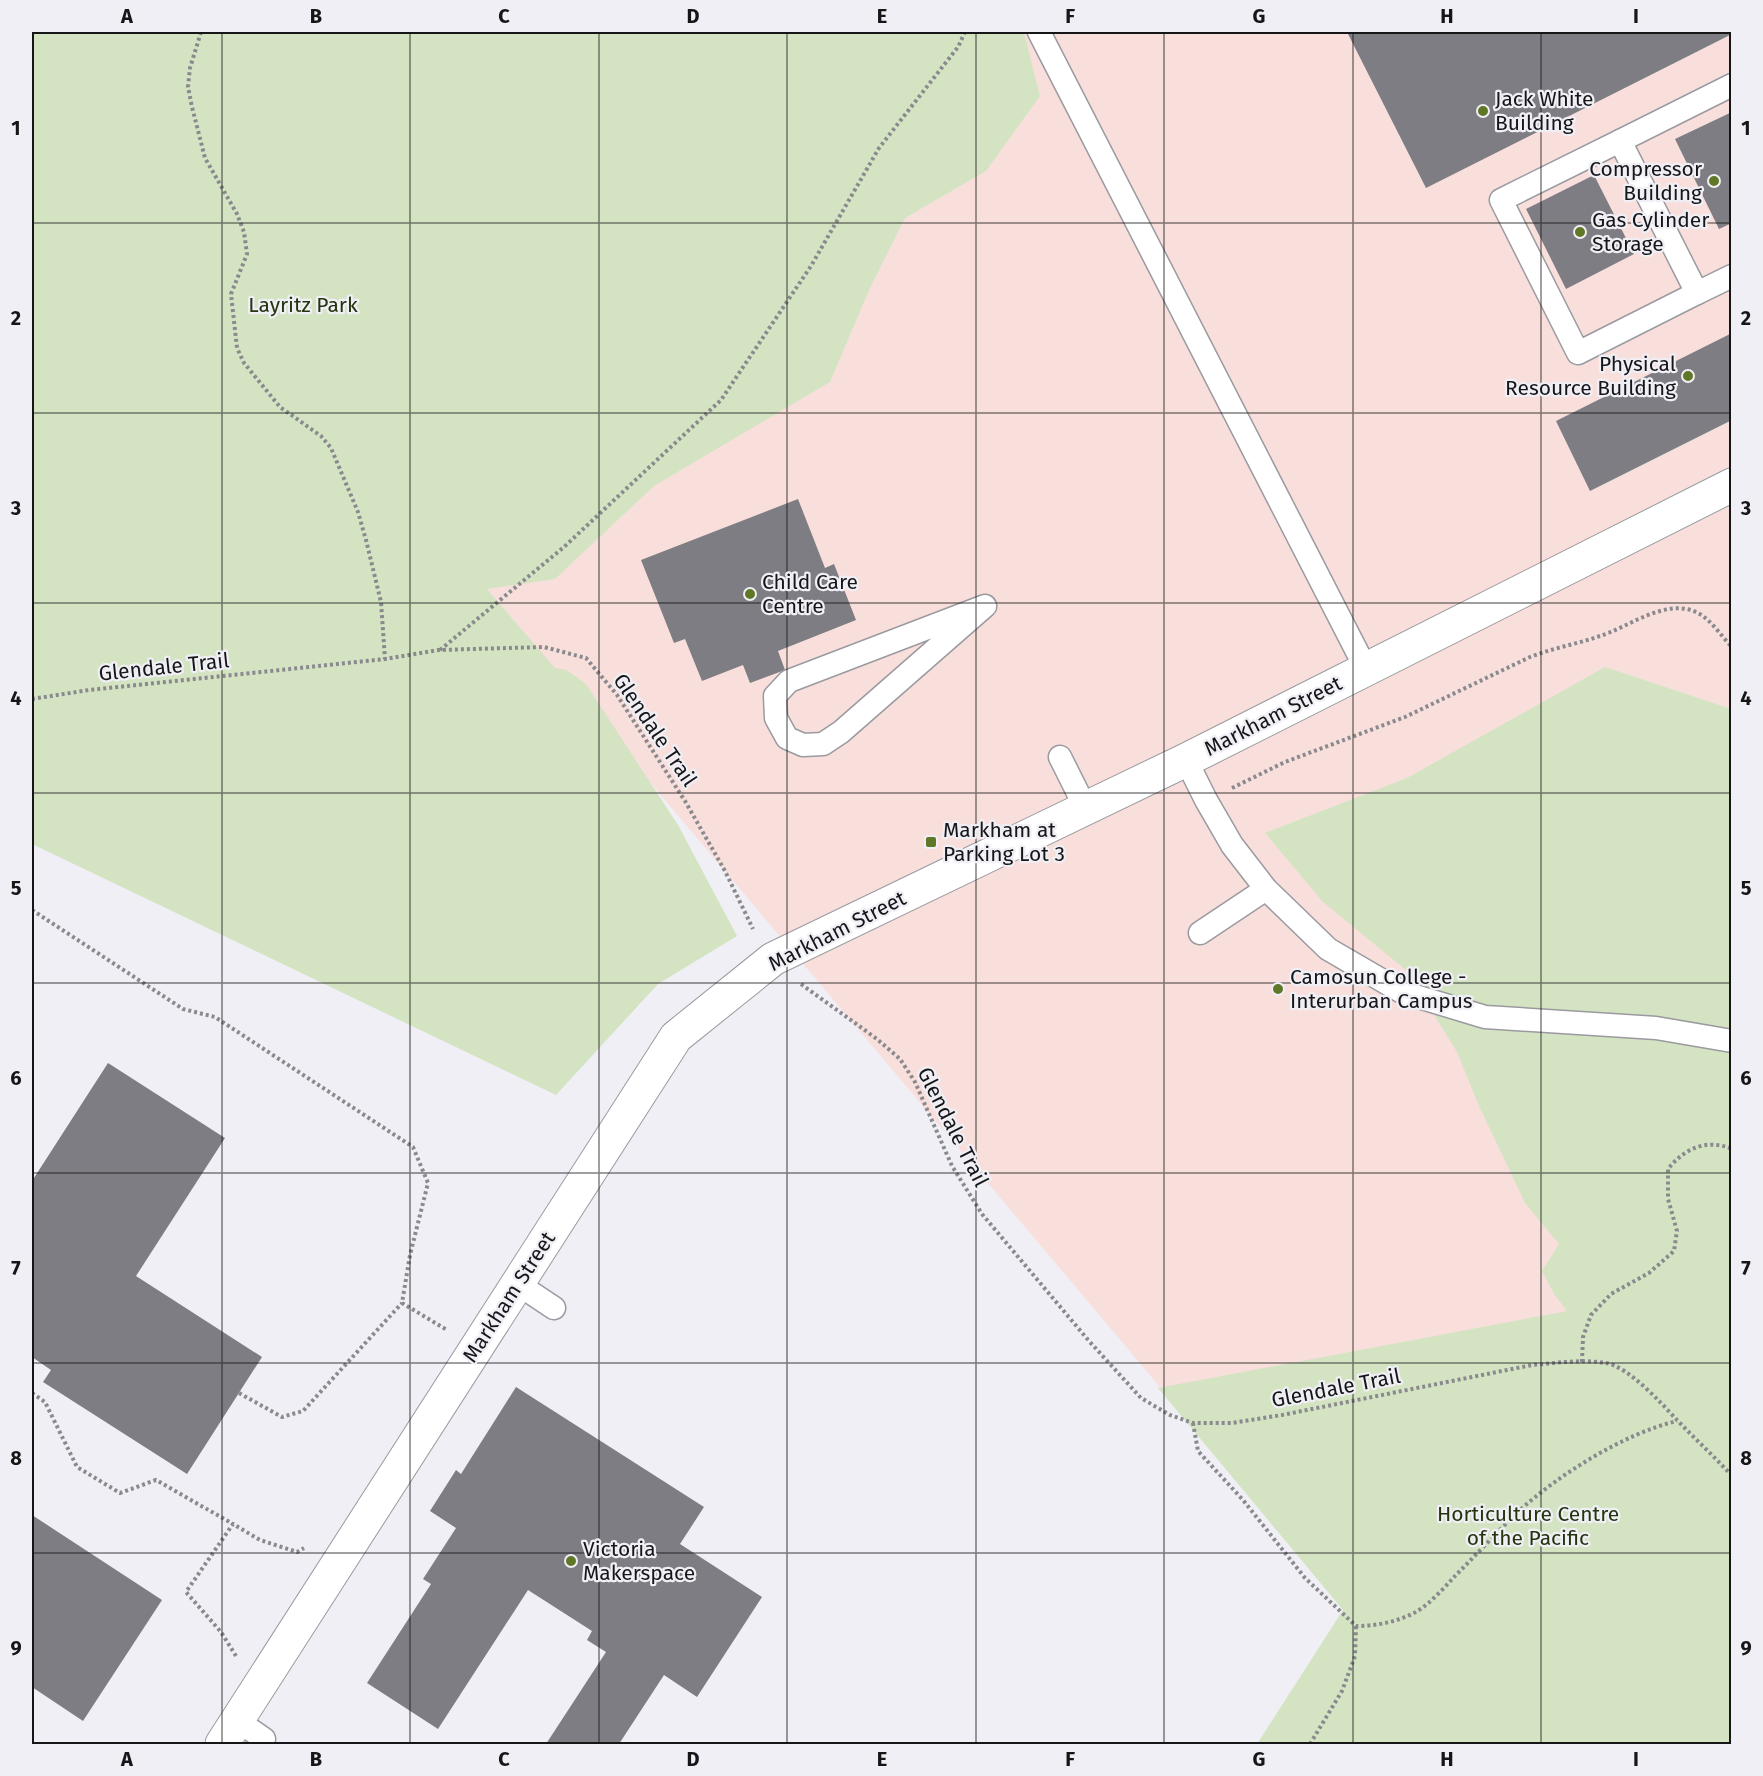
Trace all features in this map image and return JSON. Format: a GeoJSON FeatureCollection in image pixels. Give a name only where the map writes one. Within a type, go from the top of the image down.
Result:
{"type":"FeatureCollection","features":[{"type":"Feature","properties":{"kind":"street","name":"Markham Street"},"geometry":{"type":"LineString","coordinates":[[241,1735],[518,1284],[675,1037],[773,959],[1186,760],[1731,485]]}},
{"type":"Feature","properties":{"kind":"lane"},"geometry":{"type":"LineString","coordinates":[[1039,32],[1366,669]]}},
{"type":"Feature","properties":{"kind":"lane"},"geometry":{"type":"LineString","coordinates":[[1731,85],[1501,200],[1578,353],[1731,276]]}},
{"type":"Feature","properties":{"kind":"lane"},"geometry":{"type":"LineString","coordinates":[[1620,141],[1697,293]]}},
{"type":"Feature","properties":{"kind":"lane"},"geometry":{"type":"LineString","coordinates":[[985,606],[841,732],[823,744],[803,745],[787,738],[776,718],[776,696],[789,681],[985,606]]}},
{"type":"Feature","properties":{"kind":"lane"},"geometry":{"type":"LineString","coordinates":[[1060,757],[1085,807]]}},
{"type":"Feature","properties":{"kind":"lane"},"geometry":{"type":"LineString","coordinates":[[1186,760],[1232,845],[1266,888],[1328,949],[1402,992],[1485,1017],[1656,1028],[1731,1041]]}},
{"type":"Feature","properties":{"kind":"lane"},"geometry":{"type":"LineString","coordinates":[[1200,933],[1266,888]]}},
{"type":"Feature","properties":{"kind":"lane"},"geometry":{"type":"LineString","coordinates":[[518,1284],[554,1308]]}},
{"type":"Feature","properties":{"kind":"path"},"geometry":{"type":"LineString","coordinates":[[201,32],[190,68],[188,87],[205,158],[237,214],[244,232],[247,254],[231,294],[237,348],[244,363],[280,407],[321,436],[331,448],[358,512],[366,540],[381,602],[385,659]]}},
{"type":"Feature","properties":{"kind":"path"},"geometry":{"type":"LineString","coordinates":[[439,650],[564,547],[721,400],[811,266],[879,148],[958,47],[965,32]]}},
{"type":"Feature","properties":{"kind":"path"},"geometry":{"type":"LineString","coordinates":[[1206,800],[1285,762],[1406,717],[1530,657],[1550,649],[1601,636],[1659,611],[1679,608],[1696,612],[1710,622],[1731,647]]}},
{"type":"Feature","properties":{"kind":"path","name":"Glendale Trail"},"geometry":{"type":"LineString","coordinates":[[32,699],[90,690],[385,659],[439,650],[544,647],[585,658],[617,695],[685,801],[725,871],[755,934],[773,959],[806,989],[878,1039],[900,1059],[925,1102],[952,1166],[988,1222],[1081,1333],[1141,1398],[1170,1416],[1193,1423],[1232,1423],[1533,1365],[1569,1361],[1608,1364],[1626,1373],[1654,1395],[1711,1452],[1731,1476]]}},
{"type":"Feature","properties":{"kind":"path"},"geometry":{"type":"LineString","coordinates":[[32,910],[183,1009],[215,1017],[412,1147],[428,1183],[410,1255],[402,1303],[303,1411],[282,1417],[239,1393]]}},
{"type":"Feature","properties":{"kind":"path"},"geometry":{"type":"LineString","coordinates":[[1582,1362],[1583,1336],[1591,1315],[1611,1294],[1649,1273],[1674,1251],[1677,1231],[1668,1199],[1668,1169],[1679,1155],[1705,1144],[1731,1149]]}},
{"type":"Feature","properties":{"kind":"path"},"geometry":{"type":"LineString","coordinates":[[402,1303],[453,1334]]}},
{"type":"Feature","properties":{"kind":"path"},"geometry":{"type":"LineString","coordinates":[[32,1393],[45,1402],[77,1467],[120,1493],[156,1480],[260,1540],[297,1552],[307,1546]]}},
{"type":"Feature","properties":{"kind":"path"},"geometry":{"type":"LineString","coordinates":[[1193,1423],[1198,1451],[1243,1500],[1305,1578],[1356,1626],[1377,1626],[1414,1612],[1437,1594],[1520,1510],[1557,1479],[1602,1452],[1658,1425],[1677,1420]]}},
{"type":"Feature","properties":{"kind":"path"},"geometry":{"type":"LineString","coordinates":[[233,1524],[186,1592],[221,1632],[237,1658]]}},
{"type":"Feature","properties":{"kind":"path"},"geometry":{"type":"LineString","coordinates":[[1310,1744],[1342,1691],[1355,1656],[1356,1626]]}},
{"type":"Feature","properties":{"kind":"shaded area","name":"Camosun College - Interurban Campus"},"geometry":{"type":"Polygon","coordinates":[[[826,32],[1731,32],[1731,1313],[1165,1393],[449,544],[826,32]]]}},
{"type":"Feature","properties":{"kind":"green space","name":"Layritz Park"},"geometry":{"type":"Polygon","coordinates":[[[32,32],[1024,32],[1040,96],[986,171],[905,218],[870,288],[830,382],[654,486],[555,579],[487,589],[555,668],[567,670],[586,684],[678,825],[737,936],[658,984],[556,1095],[32,844],[32,32]]]}},
{"type":"Feature","properties":{"kind":"green space","name":"Horticulture Centre of the Pacific"},"geometry":{"type":"Polygon","coordinates":[[[1605,667],[1731,709],[1731,1744],[1257,1744],[1343,1610],[1158,1388],[1567,1311],[1554,1294],[1542,1271],[1559,1244],[1525,1203],[1479,1106],[1457,1052],[1407,971],[1322,901],[1265,833],[1407,778],[1605,667]]]}},
{"type":"Feature","properties":{"kind":"building","name":"Jack White Building"},"geometry":{"type":"Polygon","coordinates":[[[1347,32],[1732,32],[1732,34],[1426,188],[1347,32]]]}},
{"type":"Feature","properties":{"kind":"building","name":"Compressor Building"},"geometry":{"type":"Polygon","coordinates":[[[1732,112],[1732,223],[1719,229],[1675,139],[1732,112]]]}},
{"type":"Feature","properties":{"kind":"building","name":"Gas Cylinder Storage"},"geometry":{"type":"Polygon","coordinates":[[[1594,175],[1634,254],[1566,289],[1526,209],[1594,175]]]}},
{"type":"Feature","properties":{"kind":"building","name":"Physical Resource Building"},"geometry":{"type":"Polygon","coordinates":[[[1732,333],[1732,420],[1590,491],[1556,421],[1732,333]]]}},
{"type":"Feature","properties":{"kind":"building","name":"Child Care Centre"},"geometry":{"type":"Polygon","coordinates":[[[798,499],[825,568],[834,564],[856,620],[778,651],[785,670],[750,683],[743,665],[702,681],[685,639],[674,643],[641,560],[798,499]]]}},
{"type":"Feature","properties":{"kind":"building"},"geometry":{"type":"Polygon","coordinates":[[[108,1063],[225,1138],[136,1276],[262,1357],[187,1474],[43,1382],[51,1370],[32,1357],[32,1181],[108,1063]]]}},
{"type":"Feature","properties":{"kind":"building","name":"Victoria Makerspace"},"geometry":{"type":"Polygon","coordinates":[[[516,1387],[704,1507],[680,1544],[762,1597],[697,1697],[664,1675],[619,1744],[546,1744],[606,1652],[587,1640],[592,1631],[528,1590],[438,1729],[367,1683],[431,1584],[423,1579],[456,1528],[430,1511],[456,1470],[461,1474],[516,1387]]]}},
{"type":"Feature","properties":{"kind":"building"},"geometry":{"type":"Polygon","coordinates":[[[32,1515],[162,1600],[83,1721],[32,1687],[32,1515]]]}},
{"type":"Feature","properties":{"kind":"place","name":"Jack White Building"},"geometry":{"type":"Point","coordinates":[1483,111]}},
{"type":"Feature","properties":{"kind":"place","name":"Compressor Building"},"geometry":{"type":"Point","coordinates":[1714,181]}},
{"type":"Feature","properties":{"kind":"place","name":"Gas Cylinder Storage"},"geometry":{"type":"Point","coordinates":[1580,232]}},
{"type":"Feature","properties":{"kind":"place","name":"Physical Resource Building"},"geometry":{"type":"Point","coordinates":[1688,376]}},
{"type":"Feature","properties":{"kind":"place","name":"Child Care Centre"},"geometry":{"type":"Point","coordinates":[750,594]}},
{"type":"Feature","properties":{"kind":"place","name":"Markham at Parking Lot 3"},"geometry":{"type":"Point","coordinates":[931,842]}},
{"type":"Feature","properties":{"kind":"place","name":"Camosun College - Interurban Campus"},"geometry":{"type":"Point","coordinates":[1278,989]}},
{"type":"Feature","properties":{"kind":"place","name":"Victoria Makerspace"},"geometry":{"type":"Point","coordinates":[571,1561]}}]}
